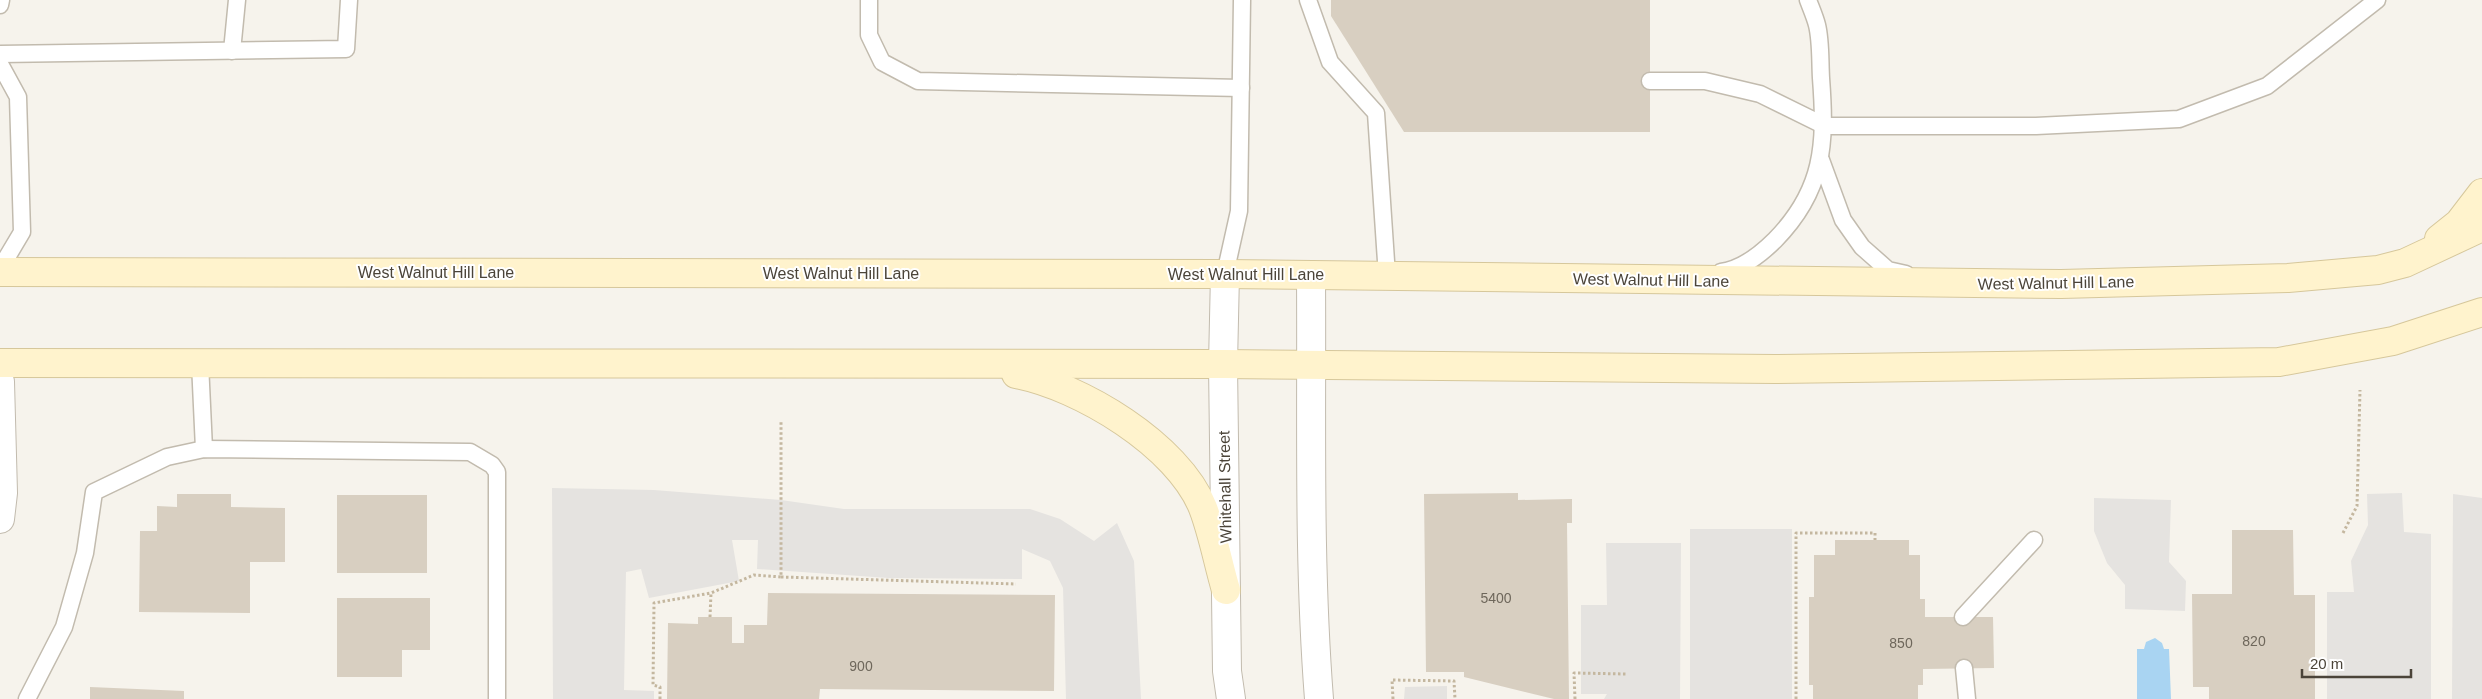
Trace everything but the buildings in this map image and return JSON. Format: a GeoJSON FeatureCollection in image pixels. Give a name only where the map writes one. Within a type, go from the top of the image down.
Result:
{"type":"FeatureCollection","features":[{"type":"Feature","properties":{"kind":"main road"},"geometry":{"type":"LineString","coordinates":[[2420,255],[2458,223],[2482,193]]}},
{"type":"Feature","properties":{"kind":"main road","name":"West Walnut Hill Lane"},"geometry":{"type":"LineString","coordinates":[[0,270],[1224,274],[1671,281],[2061,284],[2288,278],[2378,270],[2405,262],[2482,227]]}},
{"type":"Feature","properties":{"kind":"main road"},"geometry":{"type":"LineString","coordinates":[[0,362],[1223,364],[1785,368],[2279,362],[2394,342],[2482,312]]}},
{"type":"Feature","properties":{"kind":"main road"},"geometry":{"type":"LineString","coordinates":[[963,365],[1037,378],[1106,409],[1161,451],[1184,475],[1203,508],[1226,590]]}},
{"type":"Feature","properties":{"kind":"street","name":"Whitehall Street"},"geometry":{"type":"LineString","coordinates":[[1224,274],[1223,364],[1227,671],[1231,699]]}},
{"type":"Feature","properties":{"kind":"street"},"geometry":{"type":"LineString","coordinates":[[1311,275],[1312,365],[1310,431],[1314,631],[1319,699]]}},
{"type":"Feature","properties":{"kind":"street"},"geometry":{"type":"LineString","coordinates":[[0,382],[3,493],[0,520]]}},
{"type":"Feature","properties":{"kind":"lane"},"geometry":{"type":"LineString","coordinates":[[0,0],[0,5]]}},
{"type":"Feature","properties":{"kind":"lane"},"geometry":{"type":"LineString","coordinates":[[232,51],[237,0]]}},
{"type":"Feature","properties":{"kind":"lane"},"geometry":{"type":"LineString","coordinates":[[0,54],[346,49],[349,0]]}},
{"type":"Feature","properties":{"kind":"lane"},"geometry":{"type":"LineString","coordinates":[[869,0],[869,36],[882,62],[918,81],[1241,88]]}},
{"type":"Feature","properties":{"kind":"lane"},"geometry":{"type":"LineString","coordinates":[[1224,274],[1239,211],[1242,0]]}},
{"type":"Feature","properties":{"kind":"lane"},"geometry":{"type":"LineString","coordinates":[[1308,0],[1330,62],[1376,113],[1387,276]]}},
{"type":"Feature","properties":{"kind":"lane"},"geometry":{"type":"LineString","coordinates":[[1671,281],[1734,270],[1764,250],[1790,225],[1809,194],[1821,160],[1825,126],[1818,26],[1808,0]]}},
{"type":"Feature","properties":{"kind":"lane"},"geometry":{"type":"LineString","coordinates":[[1650,81],[1705,81],[1760,94],[1825,126],[2036,126],[2179,119],[2267,86],[2377,0]]}},
{"type":"Feature","properties":{"kind":"lane"},"geometry":{"type":"LineString","coordinates":[[0,64],[18,97],[22,232],[0,270]]}},
{"type":"Feature","properties":{"kind":"lane"},"geometry":{"type":"LineString","coordinates":[[1821,160],[1843,220],[1862,248],[1888,270],[1951,284]]}},
{"type":"Feature","properties":{"kind":"lane"},"geometry":{"type":"LineString","coordinates":[[200,363],[204,449]]}},
{"type":"Feature","properties":{"kind":"lane"},"geometry":{"type":"LineString","coordinates":[[27,699],[64,627],[85,554],[94,492],[167,457],[204,449],[470,452],[492,465],[497,472],[497,699]]}},
{"type":"Feature","properties":{"kind":"lane"},"geometry":{"type":"LineString","coordinates":[[1963,617],[2034,540]]}},
{"type":"Feature","properties":{"kind":"lane"},"geometry":{"type":"LineString","coordinates":[[1964,668],[1967,699]]}},
{"type":"Feature","properties":{"kind":"path"},"geometry":{"type":"LineString","coordinates":[[2343,533],[2357,506],[2360,390]]}},
{"type":"Feature","properties":{"kind":"path"},"geometry":{"type":"LineString","coordinates":[[781,422],[781,577]]}},
{"type":"Feature","properties":{"kind":"path"},"geometry":{"type":"LineString","coordinates":[[1796,699],[1796,533],[1875,533],[1875,540]]}},
{"type":"Feature","properties":{"kind":"path"},"geometry":{"type":"LineString","coordinates":[[660,699],[660,687],[653,685],[654,603],[711,593],[754,574],[781,577],[1016,584]]}},
{"type":"Feature","properties":{"kind":"path"},"geometry":{"type":"LineString","coordinates":[[710,617],[711,593]]}},
{"type":"Feature","properties":{"kind":"path"},"geometry":{"type":"LineString","coordinates":[[1575,699],[1574,673],[1626,674]]}},
{"type":"Feature","properties":{"kind":"path"},"geometry":{"type":"LineString","coordinates":[[1393,699],[1392,680],[1454,680],[1455,699]]}},
{"type":"Feature","properties":{"kind":"shaded area"},"geometry":{"type":"Polygon","coordinates":[[[552,488],[654,490],[781,500],[844,509],[1030,509],[1060,519],[1094,541],[1117,523],[1134,561],[1141,699],[1066,699],[1063,588],[1050,561],[1022,549],[1022,579],[889,578],[757,569],[758,540],[732,540],[739,581],[649,598],[641,569],[626,572],[624,690],[654,691],[654,699],[553,699],[552,488]]]}},
{"type":"Feature","properties":{"kind":"shaded area"},"geometry":{"type":"Polygon","coordinates":[[[2402,493],[2404,532],[2431,534],[2431,699],[2327,699],[2327,592],[2354,592],[2351,561],[2368,525],[2367,494],[2402,493]]]}},
{"type":"Feature","properties":{"kind":"shaded area"},"geometry":{"type":"Polygon","coordinates":[[[2453,494],[2482,498],[2482,699],[2452,699],[2453,494]]]}},
{"type":"Feature","properties":{"kind":"shaded area"},"geometry":{"type":"Polygon","coordinates":[[[2094,498],[2171,500],[2169,562],[2186,581],[2185,611],[2125,609],[2125,585],[2107,563],[2094,531],[2094,498]]]}},
{"type":"Feature","properties":{"kind":"shaded area"},"geometry":{"type":"Polygon","coordinates":[[[1690,529],[1792,529],[1792,699],[1690,699],[1690,529]]]}},
{"type":"Feature","properties":{"kind":"shaded area"},"geometry":{"type":"Polygon","coordinates":[[[1606,543],[1681,543],[1680,699],[1604,699],[1607,694],[1581,694],[1581,605],[1607,605],[1606,543]]]}},
{"type":"Feature","properties":{"kind":"shaded area"},"geometry":{"type":"Polygon","coordinates":[[[1447,686],[1447,699],[1404,699],[1405,687],[1447,686]]]}},
{"type":"Feature","properties":{"kind":"water"},"geometry":{"type":"Polygon","coordinates":[[[2155,638],[2162,643],[2164,649],[2169,649],[2171,699],[2137,699],[2137,649],[2144,649],[2146,642],[2155,638]]]}}]}
